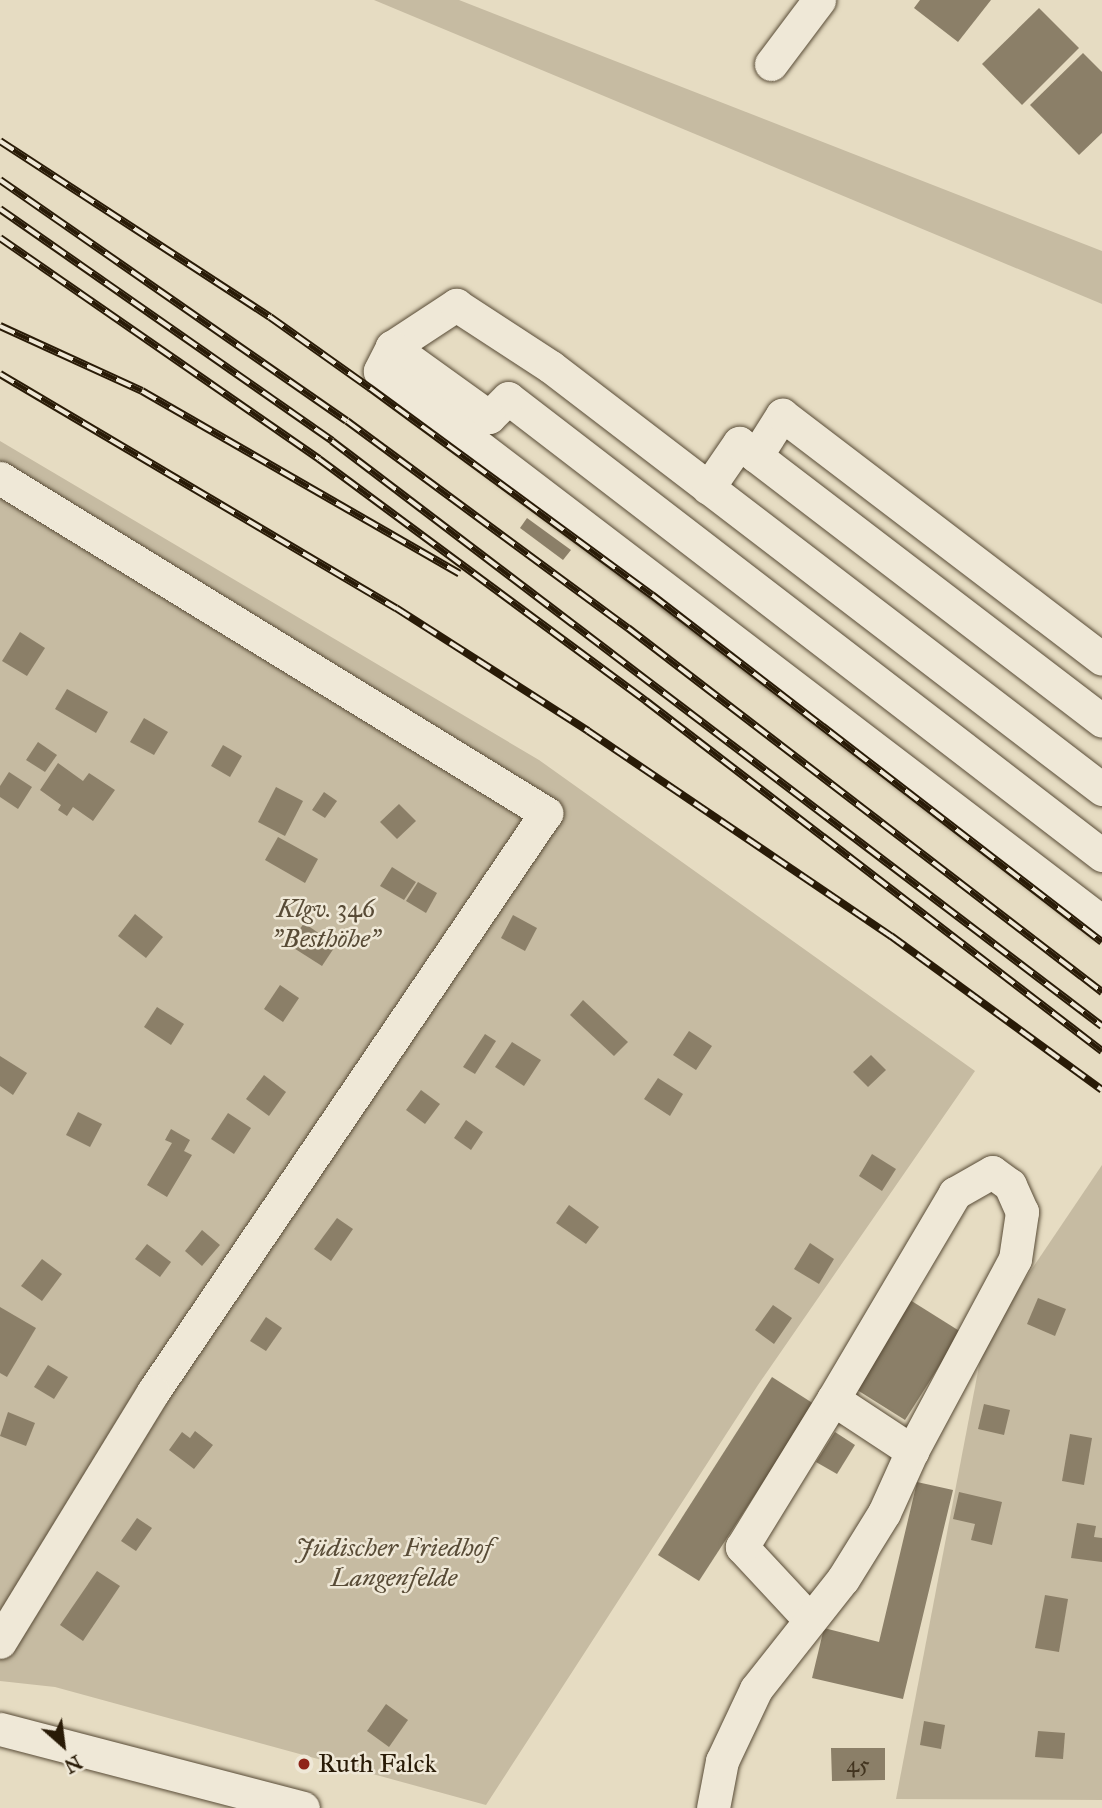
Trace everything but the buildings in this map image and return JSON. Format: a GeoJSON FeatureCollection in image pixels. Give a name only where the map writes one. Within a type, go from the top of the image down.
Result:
{"type":"FeatureCollection","features":[{"type":"Feature","properties":{"kind":"street"},"geometry":{"type":"LineString","coordinates":[[771,64],[819,0]]}},
{"type":"Feature","properties":{"kind":"street"},"geometry":{"type":"LineString","coordinates":[[1102,789],[551,367],[456,305],[392,346],[380,371],[1102,922]]}},
{"type":"Feature","properties":{"kind":"street"},"geometry":{"type":"LineString","coordinates":[[392,346],[489,417],[508,398],[1102,855]]}},
{"type":"Feature","properties":{"kind":"street"},"geometry":{"type":"LineString","coordinates":[[756,456],[782,415],[1102,659]]}},
{"type":"Feature","properties":{"kind":"street"},"geometry":{"type":"LineString","coordinates":[[708,488],[739,443],[1102,721]]}},
{"type":"Feature","properties":{"kind":"street"},"geometry":{"type":"LineString","coordinates":[[0,478],[545,813],[153,1392],[0,1642]]}},
{"type":"Feature","properties":{"kind":"street"},"geometry":{"type":"LineString","coordinates":[[713,1808],[722,1761],[756,1689],[810,1620],[884,1513],[912,1451],[1015,1259],[1022,1212],[1010,1185],[992,1172],[955,1194],[742,1547],[810,1620]]}},
{"type":"Feature","properties":{"kind":"street"},"geometry":{"type":"LineString","coordinates":[[833,1399],[912,1451]]}},
{"type":"Feature","properties":{"kind":"street"},"geometry":{"type":"LineString","coordinates":[[0,1729],[303,1808]]}},
{"type":"Feature","properties":{"kind":"green space"},"geometry":{"type":"Polygon","coordinates":[[[374,0],[459,0],[1102,251],[1102,304],[374,0]]]}},
{"type":"Feature","properties":{"kind":"green space","name":"Klgv. 346 \"Besthöhe\""},"geometry":{"type":"Polygon","coordinates":[[[0,441],[539,760],[975,1071],[758,1385],[486,1805],[55,1687],[0,1681],[0,441]]]}},
{"type":"Feature","properties":{"kind":"green space"},"geometry":{"type":"Polygon","coordinates":[[[1102,1165],[1102,1800],[896,1799],[984,1340],[1102,1165]]]}},
{"type":"Feature","properties":{"kind":"railway"},"geometry":{"type":"LineString","coordinates":[[0,141],[270,317],[370,388],[652,595],[1102,942]]}},
{"type":"Feature","properties":{"kind":"railway"},"geometry":{"type":"LineString","coordinates":[[0,180],[347,421],[628,628],[1102,992]]}},
{"type":"Feature","properties":{"kind":"railway"},"geometry":{"type":"LineString","coordinates":[[0,209],[332,441],[1102,1026]]}},
{"type":"Feature","properties":{"kind":"railway"},"geometry":{"type":"LineString","coordinates":[[0,238],[319,459],[646,701],[1102,1051]]}},
{"type":"Feature","properties":{"kind":"railway"},"geometry":{"type":"LineString","coordinates":[[0,326],[142,391],[459,573]]}},
{"type":"Feature","properties":{"kind":"railway"},"geometry":{"type":"LineString","coordinates":[[0,374],[396,608],[588,731],[891,936],[1102,1090]]}},
{"type":"Feature","properties":{"kind":"place","name":"Ruth Falck"},"geometry":{"type":"Point","coordinates":[304,1764]}},
{"type":"Feature","properties":{"kind":"park label","name":"Jüdischer Friedhof Langenfelde"},"geometry":{"type":"Point","coordinates":[394,1563]}}]}
